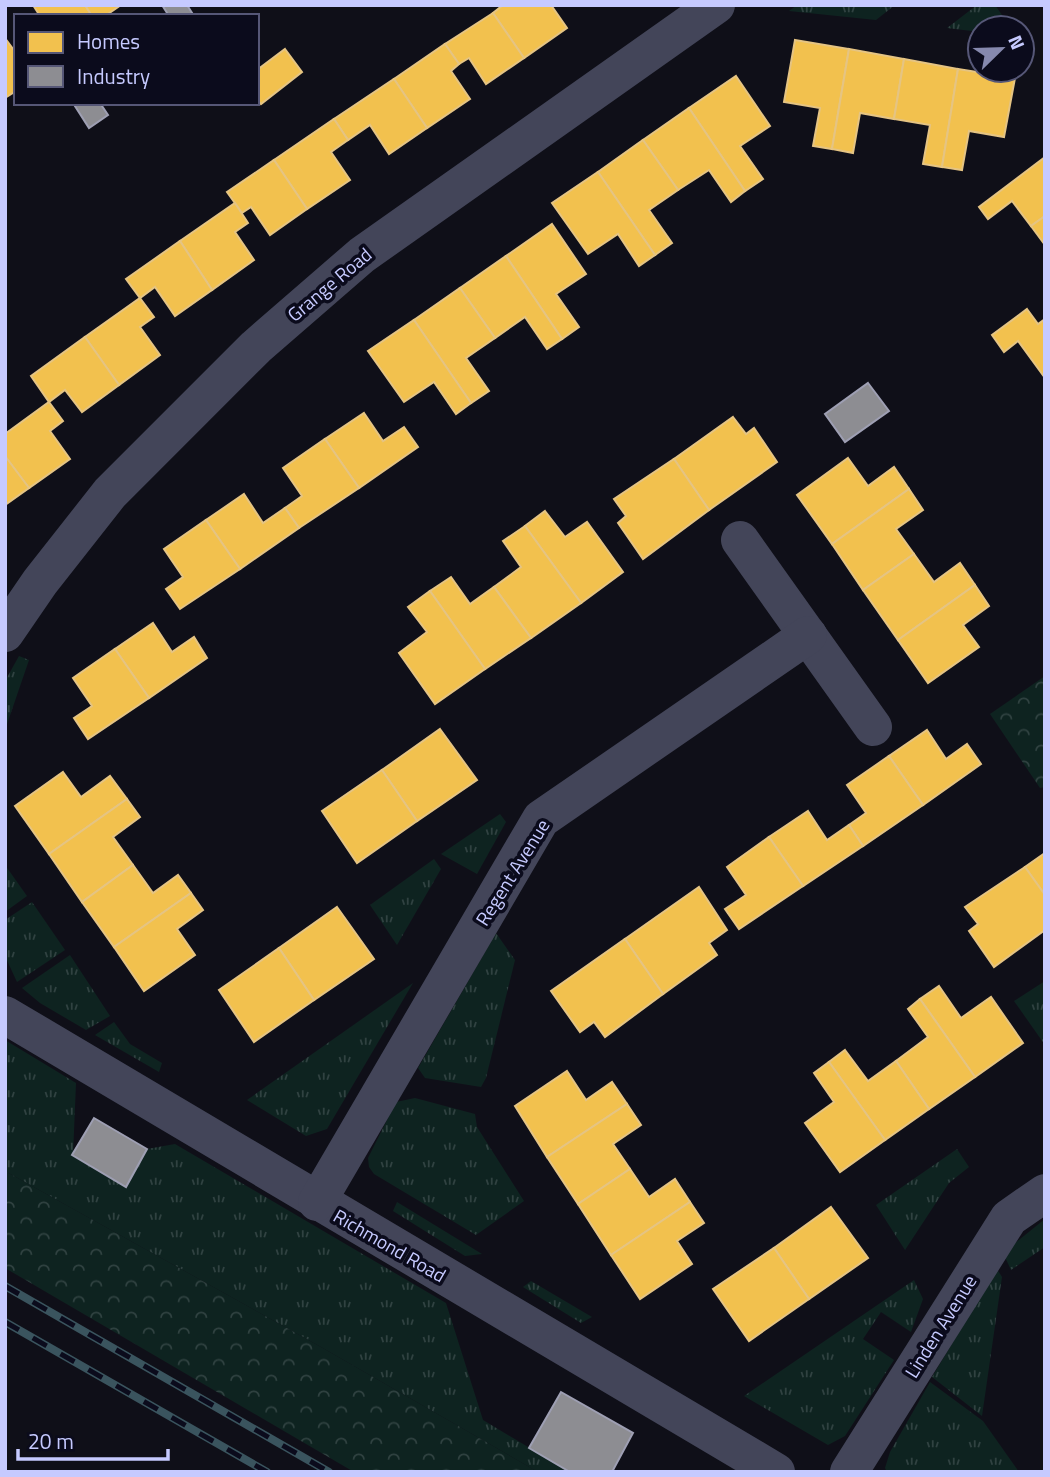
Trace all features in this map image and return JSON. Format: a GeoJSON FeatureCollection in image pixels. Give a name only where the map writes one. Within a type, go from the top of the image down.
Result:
{"type":"FeatureCollection","features":[{"type":"Feature","properties":{"kind":"street","name":"Grange Road"},"geometry":{"type":"LineString","coordinates":[[5,633],[40,582],[110,493],[267,338],[362,255],[716,5]]}},
{"type":"Feature","properties":{"kind":"street"},"geometry":{"type":"LineString","coordinates":[[740,540],[873,727]]}},
{"type":"Feature","properties":{"kind":"street","name":"Regent Avenue"},"geometry":{"type":"LineString","coordinates":[[317,1202],[541,819],[808,635]]}},
{"type":"Feature","properties":{"kind":"street","name":"Richmond Road"},"geometry":{"type":"LineString","coordinates":[[5,1015],[776,1472]]}},
{"type":"Feature","properties":{"kind":"street","name":"Linden Avenue"},"geometry":{"type":"LineString","coordinates":[[849,1472],[1009,1218],[1045,1193]]}},
{"type":"Feature","properties":{"kind":"green space"},"geometry":{"type":"Polygon","coordinates":[[[797,5],[895,5],[876,20],[789,11],[797,5]]]}},
{"type":"Feature","properties":{"kind":"green space"},"geometry":{"type":"Polygon","coordinates":[[[977,5],[995,5],[1001,14],[966,14],[966,30],[947,28],[977,5]]]}},
{"type":"Feature","properties":{"kind":"green space"},"geometry":{"type":"Polygon","coordinates":[[[19,656],[29,660],[5,730],[5,681],[19,656]]]}},
{"type":"Feature","properties":{"kind":"green space"},"geometry":{"type":"Polygon","coordinates":[[[1045,676],[1045,787],[1040,788],[990,714],[1045,676]]]}},
{"type":"Feature","properties":{"kind":"green space"},"geometry":{"type":"Polygon","coordinates":[[[500,814],[506,822],[477,874],[441,854],[500,814]]]}},
{"type":"Feature","properties":{"kind":"green space"},"geometry":{"type":"Polygon","coordinates":[[[434,859],[441,869],[397,945],[370,905],[434,859]]]}},
{"type":"Feature","properties":{"kind":"green space"},"geometry":{"type":"Polygon","coordinates":[[[5,865],[27,896],[5,912],[5,865]]]}},
{"type":"Feature","properties":{"kind":"green space"},"geometry":{"type":"Polygon","coordinates":[[[32,902],[65,950],[17,982],[5,956],[5,920],[32,902]]]}},
{"type":"Feature","properties":{"kind":"green space"},"geometry":{"type":"Polygon","coordinates":[[[496,933],[515,960],[486,1078],[481,1087],[425,1078],[418,1068],[496,933]]]}},
{"type":"Feature","properties":{"kind":"green space"},"geometry":{"type":"Polygon","coordinates":[[[70,955],[110,1016],[86,1030],[40,1003],[22,988],[70,955]]]}},
{"type":"Feature","properties":{"kind":"green space"},"geometry":{"type":"Polygon","coordinates":[[[1045,981],[1045,1045],[1014,1001],[1045,981]]]}},
{"type":"Feature","properties":{"kind":"green space"},"geometry":{"type":"Polygon","coordinates":[[[413,983],[327,1129],[306,1136],[247,1100],[413,983]]]}},
{"type":"Feature","properties":{"kind":"green space"},"geometry":{"type":"Polygon","coordinates":[[[114,1022],[130,1044],[162,1063],[159,1072],[95,1035],[114,1022]]]}},
{"type":"Feature","properties":{"kind":"green space"},"geometry":{"type":"Polygon","coordinates":[[[5,1040],[76,1083],[73,1155],[126,1186],[147,1149],[175,1144],[446,1303],[483,1420],[570,1472],[538,1472],[321,1347],[5,1171],[5,1040]]]}},
{"type":"Feature","properties":{"kind":"green space"},"geometry":{"type":"Polygon","coordinates":[[[415,1098],[475,1114],[477,1127],[524,1201],[476,1235],[374,1174],[369,1167],[368,1158],[396,1102],[415,1098]]]}},
{"type":"Feature","properties":{"kind":"green space"},"geometry":{"type":"Polygon","coordinates":[[[957,1149],[969,1167],[949,1183],[905,1250],[876,1205],[957,1149]]]}},
{"type":"Feature","properties":{"kind":"green space"},"geometry":{"type":"Polygon","coordinates":[[[5,1171],[321,1347],[538,1472],[354,1472],[5,1268],[5,1171]]]}},
{"type":"Feature","properties":{"kind":"green space"},"geometry":{"type":"Polygon","coordinates":[[[397,1202],[482,1254],[465,1256],[393,1211],[397,1202]]]}},
{"type":"Feature","properties":{"kind":"green space"},"geometry":{"type":"Polygon","coordinates":[[[1045,1219],[1045,1247],[1011,1270],[1005,1257],[1015,1243],[1045,1219]]]}},
{"type":"Feature","properties":{"kind":"green space"},"geometry":{"type":"Polygon","coordinates":[[[997,1269],[1002,1277],[982,1416],[932,1377],[997,1269]]]}},
{"type":"Feature","properties":{"kind":"green space"},"geometry":{"type":"Polygon","coordinates":[[[914,1280],[923,1299],[911,1332],[881,1312],[863,1339],[894,1360],[845,1436],[828,1445],[744,1396],[914,1280]]]}},
{"type":"Feature","properties":{"kind":"green space"},"geometry":{"type":"Polygon","coordinates":[[[531,1281],[592,1317],[581,1323],[523,1287],[531,1281]]]}},
{"type":"Feature","properties":{"kind":"green space"},"geometry":{"type":"Polygon","coordinates":[[[930,1382],[983,1421],[1019,1472],[887,1472],[885,1468],[890,1452],[930,1382]]]}},
{"type":"Feature","properties":{"kind":"building: Homes"},"geometry":{"type":"Polygon","coordinates":[[[33,5],[85,5],[91,14],[39,14],[33,5]]]}},
{"type":"Feature","properties":{"kind":"building: Homes"},"geometry":{"type":"Polygon","coordinates":[[[85,5],[121,5],[108,14],[91,14],[85,5]]]}},
{"type":"Feature","properties":{"kind":"building: Homes"},"geometry":{"type":"Polygon","coordinates":[[[503,5],[551,5],[567,28],[524,58],[493,13],[503,5]]]}},
{"type":"Feature","properties":{"kind":"building: Homes"},"geometry":{"type":"Polygon","coordinates":[[[493,13],[524,58],[486,84],[469,58],[459,64],[445,44],[493,13]]]}},
{"type":"Feature","properties":{"kind":"building: Homes"},"geometry":{"type":"Polygon","coordinates":[[[5,38],[14,50],[14,92],[5,98],[5,38]]]}},
{"type":"Feature","properties":{"kind":"building: Homes"},"geometry":{"type":"Polygon","coordinates":[[[795,40],[849,49],[832,149],[813,146],[820,108],[784,102],[795,40]]]}},
{"type":"Feature","properties":{"kind":"building: Homes"},"geometry":{"type":"Polygon","coordinates":[[[445,44],[459,64],[451,71],[470,99],[427,128],[394,79],[445,44]]]}},
{"type":"Feature","properties":{"kind":"building: Homes"},"geometry":{"type":"Polygon","coordinates":[[[285,49],[302,72],[261,104],[259,68],[285,49]]]}},
{"type":"Feature","properties":{"kind":"building: Homes"},"geometry":{"type":"Polygon","coordinates":[[[849,49],[904,59],[894,119],[860,113],[853,153],[832,149],[849,49]]]}},
{"type":"Feature","properties":{"kind":"building: Homes"},"geometry":{"type":"Polygon","coordinates":[[[904,59],[958,69],[942,167],[923,164],[930,125],[894,119],[904,59]]]}},
{"type":"Feature","properties":{"kind":"building: Homes"},"geometry":{"type":"Polygon","coordinates":[[[958,69],[966,70],[966,84],[1014,84],[1004,137],[969,131],[962,170],[942,167],[958,69]]]}},
{"type":"Feature","properties":{"kind":"building: Homes"},"geometry":{"type":"Polygon","coordinates":[[[736,76],[770,126],[740,146],[763,179],[745,191],[689,108],[736,76]]]}},
{"type":"Feature","properties":{"kind":"building: Homes"},"geometry":{"type":"Polygon","coordinates":[[[394,79],[427,128],[389,154],[370,125],[348,140],[334,119],[394,79]]]}},
{"type":"Feature","properties":{"kind":"building: Homes"},"geometry":{"type":"Polygon","coordinates":[[[689,108],[745,191],[731,202],[709,170],[678,190],[643,140],[689,108]]]}},
{"type":"Feature","properties":{"kind":"building: Homes"},"geometry":{"type":"Polygon","coordinates":[[[334,119],[348,140],[331,152],[350,180],[307,209],[274,160],[334,119]]]}},
{"type":"Feature","properties":{"kind":"building: Homes"},"geometry":{"type":"Polygon","coordinates":[[[643,140],[678,190],[649,210],[672,243],[655,255],[598,172],[643,140]]]}},
{"type":"Feature","properties":{"kind":"building: Homes"},"geometry":{"type":"Polygon","coordinates":[[[1045,157],[1045,216],[1031,226],[1012,201],[988,219],[979,207],[1045,157]]]}},
{"type":"Feature","properties":{"kind":"building: Homes"},"geometry":{"type":"Polygon","coordinates":[[[274,160],[307,209],[270,235],[251,207],[242,213],[227,192],[274,160]]]}},
{"type":"Feature","properties":{"kind":"building: Homes"},"geometry":{"type":"Polygon","coordinates":[[[598,172],[655,255],[639,266],[618,234],[588,254],[552,203],[598,172]]]}},
{"type":"Feature","properties":{"kind":"building: Homes"},"geometry":{"type":"Polygon","coordinates":[[[235,203],[248,223],[235,232],[254,260],[212,290],[180,241],[235,203]]]}},
{"type":"Feature","properties":{"kind":"building: Homes"},"geometry":{"type":"Polygon","coordinates":[[[1045,216],[1045,245],[1031,226],[1045,216]]]}},
{"type":"Feature","properties":{"kind":"building: Homes"},"geometry":{"type":"Polygon","coordinates":[[[552,224],[586,274],[556,294],[579,327],[562,339],[506,256],[552,224]]]}},
{"type":"Feature","properties":{"kind":"building: Homes"},"geometry":{"type":"Polygon","coordinates":[[[180,241],[212,290],[175,316],[155,287],[140,298],[126,279],[180,241]]]}},
{"type":"Feature","properties":{"kind":"building: Homes"},"geometry":{"type":"Polygon","coordinates":[[[506,256],[562,339],[547,349],[525,317],[495,338],[460,288],[506,256]]]}},
{"type":"Feature","properties":{"kind":"building: Homes"},"geometry":{"type":"Polygon","coordinates":[[[460,288],[495,338],[466,358],[489,391],[471,403],[414,320],[460,288]]]}},
{"type":"Feature","properties":{"kind":"building: Homes"},"geometry":{"type":"Polygon","coordinates":[[[140,298],[154,317],[140,327],[160,355],[119,385],[85,337],[140,298]]]}},
{"type":"Feature","properties":{"kind":"building: Homes"},"geometry":{"type":"Polygon","coordinates":[[[1027,309],[1038,324],[1045,319],[1045,378],[1018,341],[1004,352],[992,335],[1027,309]]]}},
{"type":"Feature","properties":{"kind":"building: Homes"},"geometry":{"type":"Polygon","coordinates":[[[414,320],[471,403],[456,414],[434,382],[404,402],[368,351],[414,320]]]}},
{"type":"Feature","properties":{"kind":"building: Homes"},"geometry":{"type":"Polygon","coordinates":[[[85,337],[119,385],[82,412],[65,390],[49,402],[31,376],[85,337]]]}},
{"type":"Feature","properties":{"kind":"building: Homes"},"geometry":{"type":"Polygon","coordinates":[[[49,402],[63,421],[50,431],[70,459],[29,488],[5,456],[5,434],[49,402]]]}},
{"type":"Feature","properties":{"kind":"building: Homes"},"geometry":{"type":"Polygon","coordinates":[[[364,413],[383,441],[404,427],[418,447],[359,488],[325,439],[364,413]]]}},
{"type":"Feature","properties":{"kind":"building: Homes"},"geometry":{"type":"Polygon","coordinates":[[[733,417],[746,434],[754,428],[777,462],[709,510],[674,459],[733,417]]]}},
{"type":"Feature","properties":{"kind":"building: Homes"},"geometry":{"type":"Polygon","coordinates":[[[325,439],[359,488],[299,528],[285,508],[302,496],[283,468],[325,439]]]}},
{"type":"Feature","properties":{"kind":"building: Homes"},"geometry":{"type":"Polygon","coordinates":[[[5,456],[29,488],[5,505],[5,456]]]}},
{"type":"Feature","properties":{"kind":"building: Homes"},"geometry":{"type":"Polygon","coordinates":[[[848,458],[868,486],[894,467],[909,489],[832,544],[797,495],[848,458]]]}},
{"type":"Feature","properties":{"kind":"building: Homes"},"geometry":{"type":"Polygon","coordinates":[[[674,459],[709,510],[643,559],[618,523],[626,516],[614,499],[674,459]]]}},
{"type":"Feature","properties":{"kind":"building: Homes"},"geometry":{"type":"Polygon","coordinates":[[[909,489],[923,510],[896,529],[914,554],[863,590],[832,544],[909,489]]]}},
{"type":"Feature","properties":{"kind":"building: Homes"},"geometry":{"type":"Polygon","coordinates":[[[244,494],[263,523],[285,508],[299,528],[240,569],[206,520],[244,494]]]}},
{"type":"Feature","properties":{"kind":"building: Homes"},"geometry":{"type":"Polygon","coordinates":[[[545,511],[565,537],[587,522],[623,572],[581,603],[525,526],[545,511]]]}},
{"type":"Feature","properties":{"kind":"building: Homes"},"geometry":{"type":"Polygon","coordinates":[[[206,520],[240,569],[180,609],[166,589],[183,577],[164,549],[206,520]]]}},
{"type":"Feature","properties":{"kind":"building: Homes"},"geometry":{"type":"Polygon","coordinates":[[[525,526],[581,603],[531,638],[494,587],[521,567],[503,541],[525,526]]]}},
{"type":"Feature","properties":{"kind":"building: Homes"},"geometry":{"type":"Polygon","coordinates":[[[914,554],[934,582],[960,563],[975,585],[898,640],[863,590],[914,554]]]}},
{"type":"Feature","properties":{"kind":"building: Homes"},"geometry":{"type":"Polygon","coordinates":[[[451,577],[470,604],[494,587],[531,638],[485,669],[430,591],[451,577]]]}},
{"type":"Feature","properties":{"kind":"building: Homes"},"geometry":{"type":"Polygon","coordinates":[[[975,585],[989,606],[963,625],[979,647],[928,683],[898,640],[975,585]]]}},
{"type":"Feature","properties":{"kind":"building: Homes"},"geometry":{"type":"Polygon","coordinates":[[[430,591],[485,669],[435,704],[399,653],[427,632],[408,607],[430,591]]]}},
{"type":"Feature","properties":{"kind":"building: Homes"},"geometry":{"type":"Polygon","coordinates":[[[153,623],[172,652],[194,637],[207,658],[149,698],[115,649],[153,623]]]}},
{"type":"Feature","properties":{"kind":"building: Homes"},"geometry":{"type":"Polygon","coordinates":[[[115,649],[149,698],[88,739],[74,718],[92,706],[73,678],[115,649]]]}},
{"type":"Feature","properties":{"kind":"building: Homes"},"geometry":{"type":"Polygon","coordinates":[[[440,729],[477,780],[417,821],[382,770],[440,729]]]}},
{"type":"Feature","properties":{"kind":"building: Homes"},"geometry":{"type":"Polygon","coordinates":[[[927,730],[946,759],[967,744],[981,764],[923,805],[889,756],[927,730]]]}},
{"type":"Feature","properties":{"kind":"building: Homes"},"geometry":{"type":"Polygon","coordinates":[[[889,756],[923,805],[863,846],[849,825],[866,813],[847,785],[889,756]]]}},
{"type":"Feature","properties":{"kind":"building: Homes"},"geometry":{"type":"Polygon","coordinates":[[[382,770],[417,821],[357,863],[322,811],[382,770]]]}},
{"type":"Feature","properties":{"kind":"building: Homes"},"geometry":{"type":"Polygon","coordinates":[[[63,772],[81,797],[110,776],[127,799],[49,854],[15,806],[63,772]]]}},
{"type":"Feature","properties":{"kind":"building: Homes"},"geometry":{"type":"Polygon","coordinates":[[[127,799],[140,817],[113,837],[133,865],[82,902],[49,854],[127,799]]]}},
{"type":"Feature","properties":{"kind":"building: Homes"},"geometry":{"type":"Polygon","coordinates":[[[808,811],[827,840],[849,825],[863,846],[803,886],[769,837],[808,811]]]}},
{"type":"Feature","properties":{"kind":"building: Homes"},"geometry":{"type":"Polygon","coordinates":[[[769,837],[803,886],[739,929],[725,909],[746,895],[727,867],[769,837]]]}},
{"type":"Feature","properties":{"kind":"building: Homes"},"geometry":{"type":"Polygon","coordinates":[[[1045,853],[1045,895],[1025,867],[1045,853]]]}},
{"type":"Feature","properties":{"kind":"building: Homes"},"geometry":{"type":"Polygon","coordinates":[[[133,865],[153,893],[178,875],[191,893],[114,947],[82,902],[133,865]]]}},
{"type":"Feature","properties":{"kind":"building: Homes"},"geometry":{"type":"Polygon","coordinates":[[[1025,867],[1045,895],[1045,930],[994,967],[969,931],[978,924],[965,907],[1025,867]]]}},
{"type":"Feature","properties":{"kind":"building: Homes"},"geometry":{"type":"Polygon","coordinates":[[[699,887],[727,930],[709,943],[717,955],[663,994],[625,939],[699,887]]]}},
{"type":"Feature","properties":{"kind":"building: Homes"},"geometry":{"type":"Polygon","coordinates":[[[191,893],[203,910],[177,929],[195,955],[144,991],[114,947],[191,893]]]}},
{"type":"Feature","properties":{"kind":"building: Homes"},"geometry":{"type":"Polygon","coordinates":[[[337,907],[374,959],[314,1000],[279,948],[337,907]]]}},
{"type":"Feature","properties":{"kind":"building: Homes"},"geometry":{"type":"Polygon","coordinates":[[[625,939],[663,994],[605,1037],[594,1022],[580,1032],[551,991],[625,939]]]}},
{"type":"Feature","properties":{"kind":"building: Homes"},"geometry":{"type":"Polygon","coordinates":[[[279,948],[314,1000],[254,1042],[219,990],[279,948]]]}},
{"type":"Feature","properties":{"kind":"building: Homes"},"geometry":{"type":"Polygon","coordinates":[[[939,986],[961,1018],[991,997],[1023,1043],[975,1077],[920,999],[939,986]]]}},
{"type":"Feature","properties":{"kind":"building: Homes"},"geometry":{"type":"Polygon","coordinates":[[[920,999],[975,1077],[929,1109],[896,1061],[928,1037],[908,1009],[920,999]]]}},
{"type":"Feature","properties":{"kind":"building: Homes"},"geometry":{"type":"Polygon","coordinates":[[[845,1050],[868,1081],[896,1061],[929,1109],[885,1140],[829,1062],[845,1050]]]}},
{"type":"Feature","properties":{"kind":"building: Homes"},"geometry":{"type":"Polygon","coordinates":[[[829,1062],[885,1140],[840,1172],[805,1123],[834,1102],[814,1073],[829,1062]]]}},
{"type":"Feature","properties":{"kind":"building: Homes"},"geometry":{"type":"Polygon","coordinates":[[[567,1071],[586,1100],[612,1082],[627,1104],[547,1157],[515,1106],[567,1071]]]}},
{"type":"Feature","properties":{"kind":"building: Homes"},"geometry":{"type":"Polygon","coordinates":[[[627,1104],[641,1125],[613,1144],[630,1169],[578,1204],[547,1157],[627,1104]]]}},
{"type":"Feature","properties":{"kind":"building: Homes"},"geometry":{"type":"Polygon","coordinates":[[[630,1169],[649,1197],[675,1179],[690,1202],[611,1255],[578,1204],[630,1169]]]}},
{"type":"Feature","properties":{"kind":"building: Homes"},"geometry":{"type":"Polygon","coordinates":[[[690,1202],[704,1223],[677,1241],[692,1264],[640,1299],[611,1255],[690,1202]]]}},
{"type":"Feature","properties":{"kind":"building: Homes"},"geometry":{"type":"Polygon","coordinates":[[[831,1207],[868,1258],[809,1299],[774,1248],[831,1207]]]}},
{"type":"Feature","properties":{"kind":"building: Homes"},"geometry":{"type":"Polygon","coordinates":[[[774,1248],[809,1299],[749,1341],[713,1289],[774,1248]]]}},
{"type":"Feature","properties":{"kind":"building: Industry"},"geometry":{"type":"Polygon","coordinates":[[[162,5],[187,5],[193,14],[168,14],[162,5]]]}},
{"type":"Feature","properties":{"kind":"building: Industry"},"geometry":{"type":"Polygon","coordinates":[[[74,105],[101,105],[108,115],[89,128],[74,105]]]}},
{"type":"Feature","properties":{"kind":"building: Industry"},"geometry":{"type":"Polygon","coordinates":[[[868,383],[889,411],[845,442],[825,414],[868,383]]]}},
{"type":"Feature","properties":{"kind":"building: Industry"},"geometry":{"type":"Polygon","coordinates":[[[94,1118],[147,1149],[126,1187],[72,1155],[94,1118]]]}},
{"type":"Feature","properties":{"kind":"building: Industry"},"geometry":{"type":"Polygon","coordinates":[[[561,1392],[633,1433],[612,1472],[570,1472],[529,1448],[561,1392]]]}},
{"type":"Feature","properties":{"kind":"railway"},"geometry":{"type":"LineString","coordinates":[[5,1286],[329,1472]]}},
{"type":"Feature","properties":{"kind":"railway"},"geometry":{"type":"LineString","coordinates":[[5,1322],[267,1472]]}}]}
